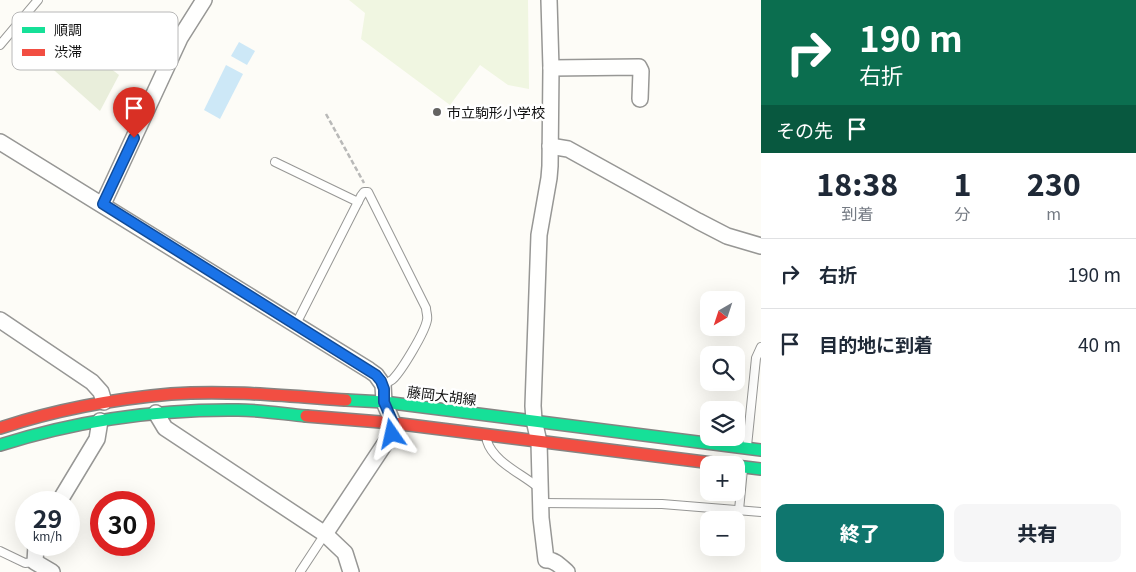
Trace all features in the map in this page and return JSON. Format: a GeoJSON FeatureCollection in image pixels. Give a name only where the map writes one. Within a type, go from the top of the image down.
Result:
{"type":"FeatureCollection","features":[{"type":"Feature","properties":{"kind":"main road","name":"藤岡大胡線"},"geometry":{"type":"LineString","coordinates":[[0,428],[24,420],[104,402],[172,394],[237,393],[384,402],[761,450]]}},
{"type":"Feature","properties":{"kind":"main road"},"geometry":{"type":"LineString","coordinates":[[0,445],[28,436],[100,421],[156,413],[240,410],[393,423],[700,462]]}},
{"type":"Feature","properties":{"kind":"main road"},"geometry":{"type":"LineString","coordinates":[[745,467],[761,469]]}},
{"type":"Feature","properties":{"kind":"street"},"geometry":{"type":"LineString","coordinates":[[178,42],[204,0]]}},
{"type":"Feature","properties":{"kind":"street"},"geometry":{"type":"LineString","coordinates":[[549,0],[551,68],[549,178],[541,215],[538,251],[533,406],[539,442],[540,503],[546,560],[550,559],[556,562],[567,572]]}},
{"type":"Feature","properties":{"kind":"street"},"geometry":{"type":"LineString","coordinates":[[551,68],[639,67],[641,71],[640,99]]}},
{"type":"Feature","properties":{"kind":"street"},"geometry":{"type":"LineString","coordinates":[[103,204],[165,70]]}},
{"type":"Feature","properties":{"kind":"street"},"geometry":{"type":"LineString","coordinates":[[0,142],[103,204],[376,375],[383,385],[384,402],[393,423],[392,434],[325,534]]}},
{"type":"Feature","properties":{"kind":"street"},"geometry":{"type":"LineString","coordinates":[[550,146],[568,149],[727,236],[761,246]]}},
{"type":"Feature","properties":{"kind":"street"},"geometry":{"type":"LineString","coordinates":[[0,320],[92,382],[101,392],[104,402]]}},
{"type":"Feature","properties":{"kind":"street"},"geometry":{"type":"LineString","coordinates":[[156,413],[165,428],[325,534],[345,554],[351,572]]}},
{"type":"Feature","properties":{"kind":"street"},"geometry":{"type":"LineString","coordinates":[[66,491],[97,439],[100,421]]}},
{"type":"Feature","properties":{"kind":"street"},"geometry":{"type":"LineString","coordinates":[[35,556],[35,562],[52,572]]}},
{"type":"Feature","properties":{"kind":"lane"},"geometry":{"type":"LineString","coordinates":[[28,12],[38,0]]}},
{"type":"Feature","properties":{"kind":"lane"},"geometry":{"type":"LineString","coordinates":[[0,45],[12,31]]}},
{"type":"Feature","properties":{"kind":"lane"},"geometry":{"type":"LineString","coordinates":[[275,162],[358,202]]}},
{"type":"Feature","properties":{"kind":"lane"},"geometry":{"type":"LineString","coordinates":[[296,324],[358,202],[364,192],[370,194],[426,308],[428,318],[415,347],[397,374],[383,385]]}},
{"type":"Feature","properties":{"kind":"lane"},"geometry":{"type":"LineString","coordinates":[[747,448],[756,358],[761,347]]}},
{"type":"Feature","properties":{"kind":"lane"},"geometry":{"type":"LineString","coordinates":[[486,436],[493,452],[535,485],[540,486]]}},
{"type":"Feature","properties":{"kind":"lane"},"geometry":{"type":"LineString","coordinates":[[739,501],[739,510]]}},
{"type":"Feature","properties":{"kind":"lane"},"geometry":{"type":"LineString","coordinates":[[540,503],[662,504],[761,512]]}},
{"type":"Feature","properties":{"kind":"lane"},"geometry":{"type":"LineString","coordinates":[[300,572],[325,534]]}},
{"type":"Feature","properties":{"kind":"lane"},"geometry":{"type":"LineString","coordinates":[[0,551],[25,564],[35,562]]}},
{"type":"Feature","properties":{"kind":"path"},"geometry":{"type":"LineString","coordinates":[[326,114],[365,184],[364,192]]}},
{"type":"Feature","properties":{"kind":"green space"},"geometry":{"type":"Polygon","coordinates":[[[349,0],[528,0],[529,89],[508,85],[480,65],[450,105],[361,39],[365,13],[349,0]]]}},
{"type":"Feature","properties":{"kind":"green space"},"geometry":{"type":"Polygon","coordinates":[[[54,70],[113,70],[119,75],[100,111],[54,70]]]}},
{"type":"Feature","properties":{"kind":"water"},"geometry":{"type":"Polygon","coordinates":[[[239,42],[255,51],[247,65],[231,56],[239,42]]]}},
{"type":"Feature","properties":{"kind":"water"},"geometry":{"type":"Polygon","coordinates":[[[226,65],[243,74],[220,119],[204,110],[226,65]]]}},
{"type":"Feature","properties":{"kind":"traffic: fast"},"geometry":{"type":"LineString","coordinates":[[346,400],[384,402],[761,450]]}},
{"type":"Feature","properties":{"kind":"traffic: fast"},"geometry":{"type":"LineString","coordinates":[[0,445],[58,429],[148,414],[238,410],[306,416]]}},
{"type":"Feature","properties":{"kind":"traffic: fast"},"geometry":{"type":"LineString","coordinates":[[745,467],[761,469]]}},
{"type":"Feature","properties":{"kind":"traffic: jam"},"geometry":{"type":"LineString","coordinates":[[0,428],[84,406],[171,394],[237,393],[346,400]]}},
{"type":"Feature","properties":{"kind":"traffic: jam"},"geometry":{"type":"LineString","coordinates":[[306,416],[393,423],[700,461]]}},
{"type":"Feature","properties":{"kind":"place","name":"市立駒形小学校"},"geometry":{"type":"Point","coordinates":[437,112]}},
{"type":"Feature","properties":{"kind":"route"},"geometry":{"type":"LineString","coordinates":[[134,138],[103,204],[376,375],[383,385],[384,402],[393,423],[392,434]]}}]}
